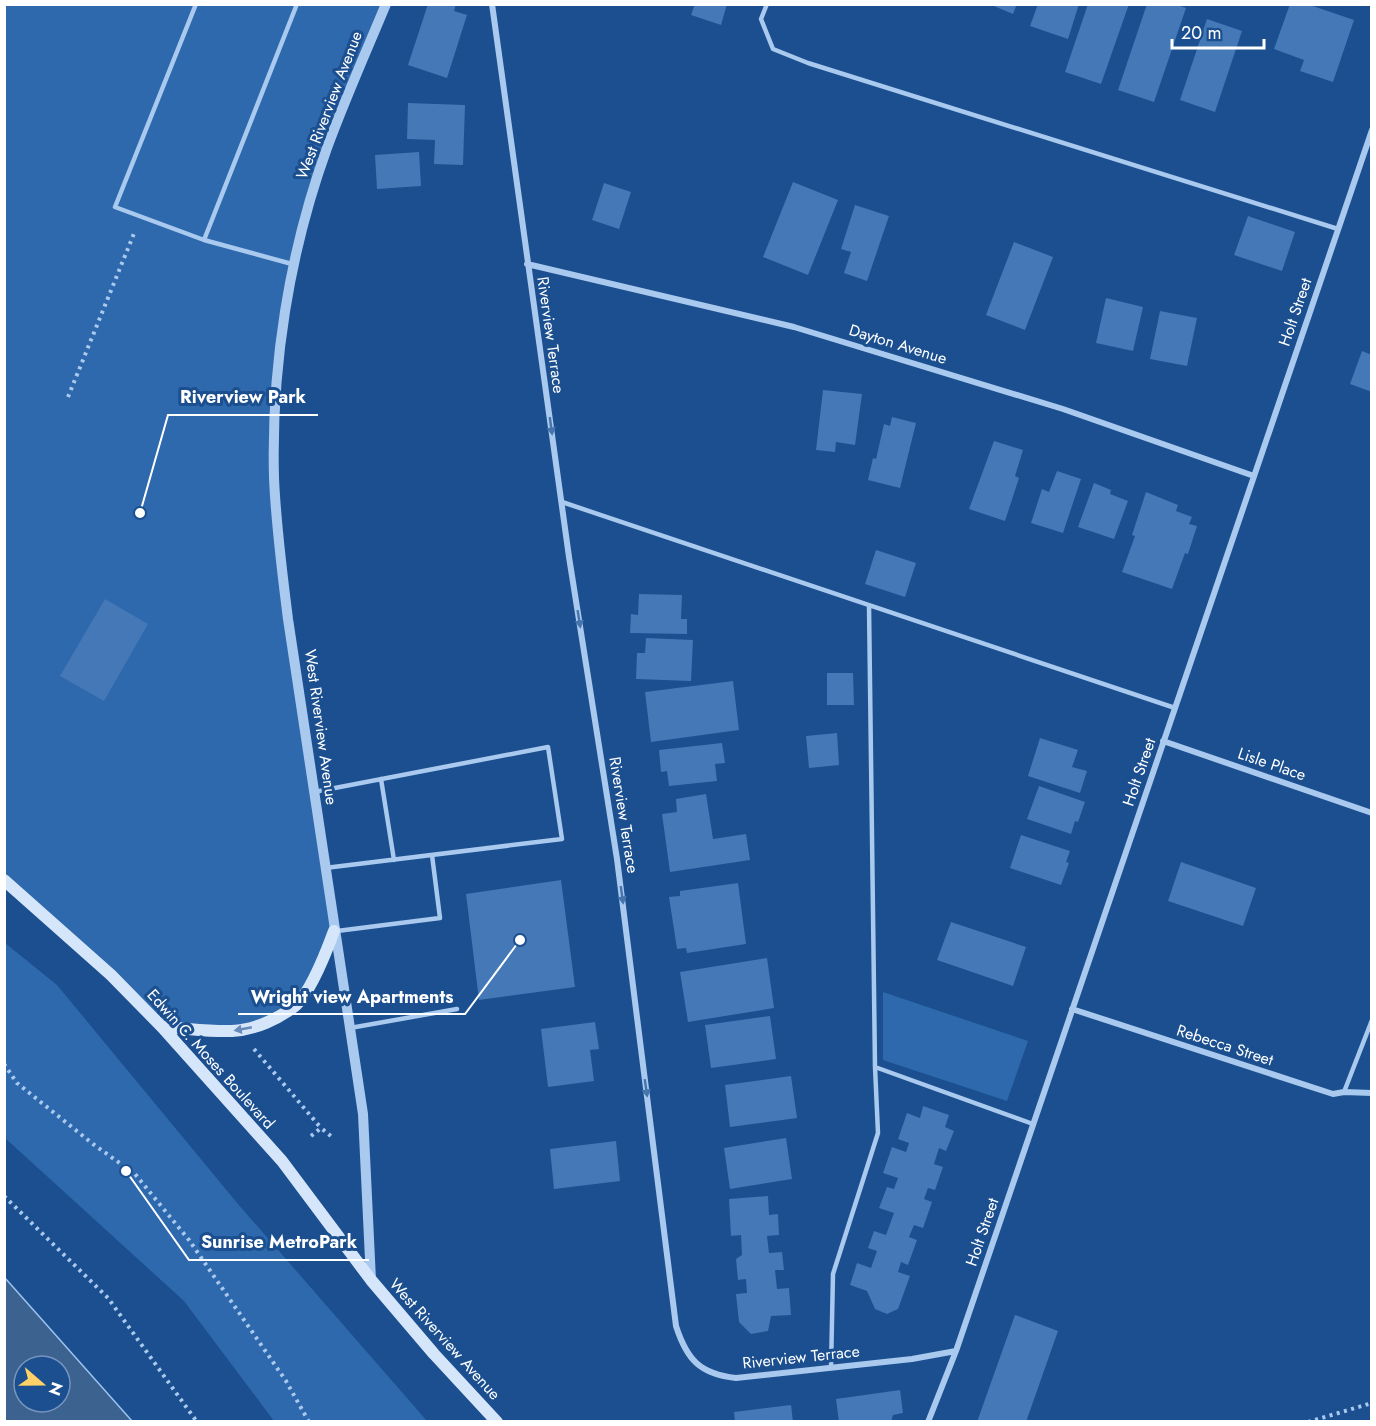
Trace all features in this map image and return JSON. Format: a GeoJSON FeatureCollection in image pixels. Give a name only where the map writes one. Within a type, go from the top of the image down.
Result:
{"type":"FeatureCollection","features":[{"type":"Feature","properties":{"kind":"main road","name":"Edwin C. Moses Boulevard"},"geometry":{"type":"LineString","coordinates":[[4,880],[111,975],[162,1027],[282,1161],[371,1280]]}},
{"type":"Feature","properties":{"kind":"main road"},"geometry":{"type":"LineString","coordinates":[[162,1027],[232,1031],[255,1027],[277,1017],[297,1004],[321,965],[334,931]]}},
{"type":"Feature","properties":{"kind":"main road","name":"West Riverview Avenue"},"geometry":{"type":"LineString","coordinates":[[371,1280],[434,1354],[497,1422]]}},
{"type":"Feature","properties":{"kind":"street","name":"West Riverview Avenue"},"geometry":{"type":"LineString","coordinates":[[371,1280],[363,1114],[334,931],[279,548],[274,478],[276,383],[283,326],[300,236],[327,148],[386,4]]}},
{"type":"Feature","properties":{"kind":"street","name":"Riverview Terrace"},"geometry":{"type":"LineString","coordinates":[[492,4],[527,264],[617,859],[676,1326],[683,1348],[698,1365],[719,1376],[736,1378],[912,1359],[956,1351]]}},
{"type":"Feature","properties":{"kind":"street","name":"Holt Street"},"geometry":{"type":"LineString","coordinates":[[928,1422],[956,1351],[1371,130]]}},
{"type":"Feature","properties":{"kind":"street","name":"Dayton Avenue"},"geometry":{"type":"LineString","coordinates":[[527,264],[794,327],[1063,409],[1254,476]]}},
{"type":"Feature","properties":{"kind":"street","name":"Lisle Place"},"geometry":{"type":"LineString","coordinates":[[1163,741],[1371,813]]}},
{"type":"Feature","properties":{"kind":"street","name":"Rebecca Street"},"geometry":{"type":"LineString","coordinates":[[1072,1009],[1333,1094],[1371,1093]]}},
{"type":"Feature","properties":{"kind":"lane"},"geometry":{"type":"LineString","coordinates":[[196,4],[115,207],[204,240],[295,265]]}},
{"type":"Feature","properties":{"kind":"lane"},"geometry":{"type":"LineString","coordinates":[[204,240],[297,4]]}},
{"type":"Feature","properties":{"kind":"lane"},"geometry":{"type":"LineString","coordinates":[[767,4],[761,19],[772,49],[808,63],[1338,229]]}},
{"type":"Feature","properties":{"kind":"lane"},"geometry":{"type":"LineString","coordinates":[[562,502],[1175,708]]}},
{"type":"Feature","properties":{"kind":"lane"},"geometry":{"type":"LineString","coordinates":[[831,1368],[833,1274],[878,1133],[868,605]]}},
{"type":"Feature","properties":{"kind":"lane"},"geometry":{"type":"LineString","coordinates":[[314,792],[548,747],[562,839],[325,868]]}},
{"type":"Feature","properties":{"kind":"lane"},"geometry":{"type":"LineString","coordinates":[[381,780],[394,860]]}},
{"type":"Feature","properties":{"kind":"lane"},"geometry":{"type":"LineString","coordinates":[[334,931],[440,918],[432,855]]}},
{"type":"Feature","properties":{"kind":"lane"},"geometry":{"type":"LineString","coordinates":[[349,1029],[457,1009]]}},
{"type":"Feature","properties":{"kind":"lane"},"geometry":{"type":"LineString","coordinates":[[1344,1092],[1371,1020]]}},
{"type":"Feature","properties":{"kind":"lane"},"geometry":{"type":"LineString","coordinates":[[875,1067],[1033,1125]]}},
{"type":"Feature","properties":{"kind":"path"},"geometry":{"type":"LineString","coordinates":[[68,397],[141,217]]}},
{"type":"Feature","properties":{"kind":"path"},"geometry":{"type":"LineString","coordinates":[[254,1050],[321,1128],[332,1137]]}},
{"type":"Feature","properties":{"kind":"path"},"geometry":{"type":"LineString","coordinates":[[4,1064],[17,1083],[93,1144],[135,1174],[189,1240],[286,1381],[309,1422]]}},
{"type":"Feature","properties":{"kind":"path"},"geometry":{"type":"LineString","coordinates":[[311,1136],[321,1128]]}},
{"type":"Feature","properties":{"kind":"path"},"geometry":{"type":"LineString","coordinates":[[4,1196],[108,1298],[197,1422]]}},
{"type":"Feature","properties":{"kind":"path"},"geometry":{"type":"LineString","coordinates":[[1308,1422],[1371,1403]]}},
{"type":"Feature","properties":{"kind":"shaded area"},"geometry":{"type":"Polygon","coordinates":[[[5,5],[386,5],[327,148],[283,326],[274,478],[334,931],[297,1004],[255,1027],[162,1027],[5,880],[5,5]]]}},
{"type":"Feature","properties":{"kind":"shaded area"},"geometry":{"type":"Polygon","coordinates":[[[5,943],[57,985],[238,1204],[427,1421],[274,1421],[184,1301],[5,1138],[5,943]]]}},
{"type":"Feature","properties":{"kind":"shaded area"},"geometry":{"type":"Polygon","coordinates":[[[883,992],[1028,1041],[1007,1101],[883,1060],[883,992]]]}},
{"type":"Feature","properties":{"kind":"shaded area"},"geometry":{"type":"Polygon","coordinates":[[[5,1278],[132,1421],[5,1421],[5,1278]]]}},
{"type":"Feature","properties":{"kind":"building"},"geometry":{"type":"Polygon","coordinates":[[[428,4],[456,4],[454,11],[467,15],[447,78],[408,65],[428,4]]]}},
{"type":"Feature","properties":{"kind":"building"},"geometry":{"type":"Polygon","coordinates":[[[695,4],[727,4],[721,25],[691,15],[695,4]]]}},
{"type":"Feature","properties":{"kind":"building"},"geometry":{"type":"Polygon","coordinates":[[[989,4],[1017,4],[1013,14],[989,4]]]}},
{"type":"Feature","properties":{"kind":"building"},"geometry":{"type":"Polygon","coordinates":[[[1038,4],[1079,4],[1068,39],[1030,26],[1038,4]]]}},
{"type":"Feature","properties":{"kind":"building"},"geometry":{"type":"Polygon","coordinates":[[[1088,4],[1129,4],[1101,84],[1065,72],[1088,4]]]}},
{"type":"Feature","properties":{"kind":"building"},"geometry":{"type":"Polygon","coordinates":[[[1147,4],[1175,4],[1186,8],[1154,102],[1118,90],[1147,4]]]}},
{"type":"Feature","properties":{"kind":"building"},"geometry":{"type":"Polygon","coordinates":[[[1290,4],[1307,4],[1354,20],[1333,82],[1300,71],[1304,60],[1274,49],[1290,4]]]}},
{"type":"Feature","properties":{"kind":"building"},"geometry":{"type":"Polygon","coordinates":[[[1207,19],[1242,31],[1215,112],[1180,100],[1207,19]]]}},
{"type":"Feature","properties":{"kind":"building"},"geometry":{"type":"Polygon","coordinates":[[[408,103],[465,105],[463,165],[434,164],[435,140],[407,139],[408,103]]]}},
{"type":"Feature","properties":{"kind":"building"},"geometry":{"type":"Polygon","coordinates":[[[419,152],[421,186],[377,189],[375,155],[419,152]]]}},
{"type":"Feature","properties":{"kind":"building"},"geometry":{"type":"Polygon","coordinates":[[[793,182],[838,200],[808,275],[763,257],[793,182]]]}},
{"type":"Feature","properties":{"kind":"building"},"geometry":{"type":"Polygon","coordinates":[[[604,183],[631,192],[619,229],[592,220],[604,183]]]}},
{"type":"Feature","properties":{"kind":"building"},"geometry":{"type":"Polygon","coordinates":[[[855,205],[889,216],[867,281],[844,273],[851,252],[841,249],[855,205]]]}},
{"type":"Feature","properties":{"kind":"building"},"geometry":{"type":"Polygon","coordinates":[[[1248,216],[1295,232],[1282,271],[1234,255],[1248,216]]]}},
{"type":"Feature","properties":{"kind":"building"},"geometry":{"type":"Polygon","coordinates":[[[1014,242],[1053,257],[1025,330],[986,315],[1014,242]]]}},
{"type":"Feature","properties":{"kind":"building"},"geometry":{"type":"Polygon","coordinates":[[[1106,298],[1143,307],[1133,351],[1096,343],[1106,298]]]}},
{"type":"Feature","properties":{"kind":"building"},"geometry":{"type":"Polygon","coordinates":[[[1160,311],[1197,318],[1187,366],[1150,359],[1160,311]]]}},
{"type":"Feature","properties":{"kind":"building"},"geometry":{"type":"Polygon","coordinates":[[[1362,351],[1372,355],[1372,392],[1350,384],[1362,351]]]}},
{"type":"Feature","properties":{"kind":"building"},"geometry":{"type":"Polygon","coordinates":[[[823,390],[862,394],[855,445],[836,442],[835,452],[816,450],[823,390]]]}},
{"type":"Feature","properties":{"kind":"building"},"geometry":{"type":"Polygon","coordinates":[[[892,417],[916,423],[900,488],[868,480],[873,458],[876,459],[884,424],[890,426],[892,417]]]}},
{"type":"Feature","properties":{"kind":"building"},"geometry":{"type":"Polygon","coordinates":[[[994,441],[1023,450],[1015,476],[1019,478],[1005,521],[969,509],[994,441]]]}},
{"type":"Feature","properties":{"kind":"building"},"geometry":{"type":"Polygon","coordinates":[[[1057,471],[1081,479],[1063,533],[1031,523],[1042,489],[1049,492],[1057,471]]]}},
{"type":"Feature","properties":{"kind":"building"},"geometry":{"type":"Polygon","coordinates":[[[1094,483],[1111,490],[1110,494],[1128,501],[1114,539],[1078,527],[1094,483]]]}},
{"type":"Feature","properties":{"kind":"building"},"geometry":{"type":"Polygon","coordinates":[[[1146,492],[1178,505],[1176,511],[1192,517],[1189,524],[1197,526],[1188,554],[1185,553],[1172,589],[1122,572],[1135,536],[1132,535],[1146,492]]]}},
{"type":"Feature","properties":{"kind":"building"},"geometry":{"type":"Polygon","coordinates":[[[876,550],[916,563],[905,597],[865,584],[876,550]]]}},
{"type":"Feature","properties":{"kind":"building"},"geometry":{"type":"Polygon","coordinates":[[[639,594],[682,595],[681,619],[687,619],[687,634],[630,633],[631,614],[638,615],[639,594]]]}},
{"type":"Feature","properties":{"kind":"building"},"geometry":{"type":"Polygon","coordinates":[[[105,599],[148,624],[104,701],[60,676],[105,599]]]}},
{"type":"Feature","properties":{"kind":"building"},"geometry":{"type":"Polygon","coordinates":[[[646,638],[693,640],[691,681],[636,679],[637,653],[645,653],[646,638]]]}},
{"type":"Feature","properties":{"kind":"building"},"geometry":{"type":"Polygon","coordinates":[[[827,673],[853,673],[854,705],[827,705],[827,673]]]}},
{"type":"Feature","properties":{"kind":"building"},"geometry":{"type":"Polygon","coordinates":[[[733,681],[739,730],[651,742],[645,692],[733,681]]]}},
{"type":"Feature","properties":{"kind":"building"},"geometry":{"type":"Polygon","coordinates":[[[837,733],[839,765],[809,768],[806,736],[837,733]]]}},
{"type":"Feature","properties":{"kind":"building"},"geometry":{"type":"Polygon","coordinates":[[[1040,738],[1078,750],[1072,767],[1087,771],[1080,793],[1028,776],[1040,738]]]}},
{"type":"Feature","properties":{"kind":"building"},"geometry":{"type":"Polygon","coordinates":[[[722,743],[725,763],[715,764],[717,781],[669,786],[667,771],[661,772],[659,750],[722,743]]]}},
{"type":"Feature","properties":{"kind":"building"},"geometry":{"type":"Polygon","coordinates":[[[1039,786],[1085,802],[1071,834],[1027,819],[1039,786]]]}},
{"type":"Feature","properties":{"kind":"building"},"geometry":{"type":"Polygon","coordinates":[[[706,794],[713,839],[746,834],[750,860],[670,872],[662,814],[677,812],[676,799],[706,794]]]}},
{"type":"Feature","properties":{"kind":"building"},"geometry":{"type":"Polygon","coordinates":[[[1021,835],[1070,851],[1066,862],[1069,863],[1061,885],[1010,868],[1021,835]]]}},
{"type":"Feature","properties":{"kind":"building"},"geometry":{"type":"Polygon","coordinates":[[[1181,862],[1256,888],[1243,926],[1168,901],[1181,862]]]}},
{"type":"Feature","properties":{"kind":"building"},"geometry":{"type":"Polygon","coordinates":[[[561,880],[575,987],[479,1000],[466,894],[561,880]]]}},
{"type":"Feature","properties":{"kind":"building"},"geometry":{"type":"Polygon","coordinates":[[[738,883],[746,944],[687,953],[686,948],[677,949],[669,897],[680,896],[680,891],[738,883]]]}},
{"type":"Feature","properties":{"kind":"building"},"geometry":{"type":"Polygon","coordinates":[[[951,922],[1026,947],[1013,986],[937,960],[951,922]]]}},
{"type":"Feature","properties":{"kind":"building"},"geometry":{"type":"Polygon","coordinates":[[[767,958],[774,1008],[688,1022],[680,972],[767,958]]]}},
{"type":"Feature","properties":{"kind":"building"},"geometry":{"type":"Polygon","coordinates":[[[770,1016],[776,1059],[711,1068],[705,1025],[770,1016]]]}},
{"type":"Feature","properties":{"kind":"building"},"geometry":{"type":"Polygon","coordinates":[[[595,1022],[599,1049],[590,1050],[594,1081],[548,1087],[541,1029],[595,1022]]]}},
{"type":"Feature","properties":{"kind":"building"},"geometry":{"type":"Polygon","coordinates":[[[791,1076],[797,1118],[730,1127],[725,1085],[791,1076]]]}},
{"type":"Feature","properties":{"kind":"building"},"geometry":{"type":"Polygon","coordinates":[[[923,1106],[949,1115],[945,1127],[954,1131],[946,1151],[939,1148],[934,1164],[943,1167],[935,1190],[928,1188],[924,1199],[932,1202],[923,1228],[914,1225],[909,1237],[917,1240],[908,1265],[901,1262],[898,1272],[910,1276],[898,1309],[887,1314],[875,1309],[867,1291],[850,1285],[857,1263],[871,1268],[877,1251],[868,1248],[874,1231],[886,1235],[894,1213],[879,1208],[887,1187],[894,1189],[898,1178],[883,1173],[892,1147],[906,1152],[909,1143],[898,1139],[907,1113],[920,1118],[923,1106]]]}},
{"type":"Feature","properties":{"kind":"building"},"geometry":{"type":"Polygon","coordinates":[[[786,1138],[792,1179],[730,1189],[724,1148],[786,1138]]]}},
{"type":"Feature","properties":{"kind":"building"},"geometry":{"type":"Polygon","coordinates":[[[616,1141],[620,1181],[554,1189],[550,1149],[616,1141]]]}},
{"type":"Feature","properties":{"kind":"building"},"geometry":{"type":"Polygon","coordinates":[[[768,1196],[769,1215],[778,1214],[779,1235],[767,1236],[769,1253],[782,1252],[784,1270],[775,1270],[777,1289],[789,1288],[791,1315],[771,1316],[768,1331],[751,1334],[739,1322],[736,1294],[747,1293],[746,1279],[738,1280],[736,1259],[742,1255],[741,1235],[731,1236],[729,1199],[768,1196]]]}},
{"type":"Feature","properties":{"kind":"building"},"geometry":{"type":"Polygon","coordinates":[[[1015,1315],[1058,1331],[1026,1422],[977,1422],[1015,1315]]]}},
{"type":"Feature","properties":{"kind":"building"},"geometry":{"type":"Polygon","coordinates":[[[900,1390],[903,1413],[893,1415],[891,1422],[839,1422],[836,1399],[900,1390]]]}},
{"type":"Feature","properties":{"kind":"building"},"geometry":{"type":"Polygon","coordinates":[[[791,1405],[793,1422],[735,1422],[734,1412],[791,1405]]]}},
{"type":"Feature","properties":{"kind":"place","name":"Riverview Park"},"geometry":{"type":"Point","coordinates":[140,513]}},
{"type":"Feature","properties":{"kind":"place","name":"Wright view Apartments"},"geometry":{"type":"Point","coordinates":[520,940]}},
{"type":"Feature","properties":{"kind":"place","name":"Sunrise MetroPark"},"geometry":{"type":"Point","coordinates":[126,1171]}}]}
